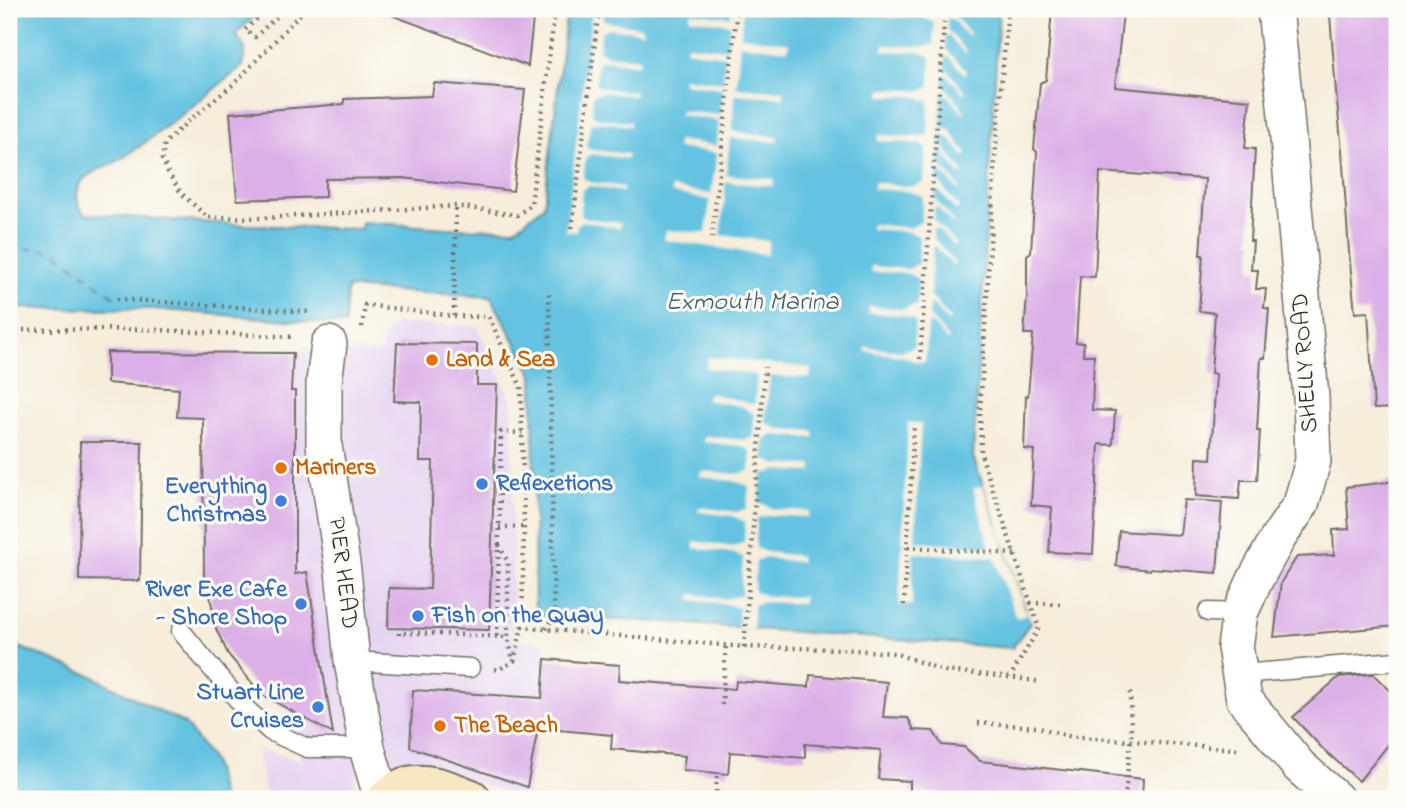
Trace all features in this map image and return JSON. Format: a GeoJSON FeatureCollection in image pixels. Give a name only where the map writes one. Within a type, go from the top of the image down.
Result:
{"type":"FeatureCollection","features":[{"type":"Feature","properties":{"kind":"street","name":"SHELLY ROAD"},"geometry":{"type":"LineString","coordinates":[[1239,691],[1235,647],[1224,613],[1256,578],[1301,504],[1313,461],[1311,397],[1275,9]]}},
{"type":"Feature","properties":{"kind":"street","name":"PIER HEAD"},"geometry":{"type":"LineString","coordinates":[[326,329],[324,444],[343,570],[352,661],[367,748],[384,799]]}},
{"type":"Feature","properties":{"kind":"street"},"geometry":{"type":"LineString","coordinates":[[1239,691],[1298,766],[1336,799]]}},
{"type":"Feature","properties":{"kind":"street"},"geometry":{"type":"LineString","coordinates":[[384,799],[401,788],[423,784],[471,799]]}},
{"type":"Feature","properties":{"kind":"lane"},"geometry":{"type":"LineString","coordinates":[[181,631],[243,706],[270,732],[307,748],[367,748]]}},
{"type":"Feature","properties":{"kind":"lane"},"geometry":{"type":"LineString","coordinates":[[352,661],[470,668]]}},
{"type":"Feature","properties":{"kind":"lane"},"geometry":{"type":"LineString","coordinates":[[1239,691],[1397,661]]}},
{"type":"Feature","properties":{"kind":"path"},"geometry":{"type":"LineString","coordinates":[[267,9],[245,30],[255,37],[285,9]]}},
{"type":"Feature","properties":{"kind":"path"},"geometry":{"type":"LineString","coordinates":[[305,9],[234,84],[187,122],[165,144],[162,159],[169,174],[181,193],[207,217],[265,218],[456,206],[517,215],[531,205],[555,9]]}},
{"type":"Feature","properties":{"kind":"path"},"geometry":{"type":"LineString","coordinates":[[572,228],[599,9]]}},
{"type":"Feature","properties":{"kind":"path"},"geometry":{"type":"LineString","coordinates":[[712,238],[737,9]]}},
{"type":"Feature","properties":{"kind":"path"},"geometry":{"type":"LineString","coordinates":[[920,359],[945,9]]}},
{"type":"Feature","properties":{"kind":"path"},"geometry":{"type":"LineString","coordinates":[[1008,9],[996,144],[981,454],[1040,628],[1010,677]]}},
{"type":"Feature","properties":{"kind":"path"},"geometry":{"type":"LineString","coordinates":[[454,316],[456,206]]}},
{"type":"Feature","properties":{"kind":"path"},"geometry":{"type":"LineString","coordinates":[[546,629],[554,617],[549,294]]}},
{"type":"Feature","properties":{"kind":"path"},"geometry":{"type":"LineString","coordinates":[[117,299],[326,329]]}},
{"type":"Feature","properties":{"kind":"path"},"geometry":{"type":"LineString","coordinates":[[363,317],[365,304],[454,316],[489,317],[521,387],[524,527],[522,627],[514,661],[498,670],[470,668]]}},
{"type":"Feature","properties":{"kind":"path"},"geometry":{"type":"LineString","coordinates":[[9,330],[140,329],[293,337]]}},
{"type":"Feature","properties":{"kind":"path"},"geometry":{"type":"LineString","coordinates":[[744,647],[765,367]]}},
{"type":"Feature","properties":{"kind":"path"},"geometry":{"type":"LineString","coordinates":[[904,605],[914,424]]}},
{"type":"Feature","properties":{"kind":"path"},"geometry":{"type":"LineString","coordinates":[[497,636],[501,432],[522,433]]}},
{"type":"Feature","properties":{"kind":"path"},"geometry":{"type":"LineString","coordinates":[[499,527],[524,527]]}},
{"type":"Feature","properties":{"kind":"path"},"geometry":{"type":"LineString","coordinates":[[499,544],[508,562],[508,637],[514,661]]}},
{"type":"Feature","properties":{"kind":"path"},"geometry":{"type":"LineString","coordinates":[[908,547],[1015,554]]}},
{"type":"Feature","properties":{"kind":"path"},"geometry":{"type":"LineString","coordinates":[[1030,603],[1062,604]]}},
{"type":"Feature","properties":{"kind":"path"},"geometry":{"type":"LineString","coordinates":[[522,627],[744,647],[894,653],[945,671],[1041,682]]}},
{"type":"Feature","properties":{"kind":"path"},"geometry":{"type":"LineString","coordinates":[[409,633],[508,637]]}},
{"type":"Feature","properties":{"kind":"path"},"geometry":{"type":"LineString","coordinates":[[722,705],[726,645]]}},
{"type":"Feature","properties":{"kind":"path"},"geometry":{"type":"LineString","coordinates":[[1125,799],[1130,740],[1130,691]]}},
{"type":"Feature","properties":{"kind":"path"},"geometry":{"type":"LineString","coordinates":[[978,723],[1037,727],[1068,736],[1246,750],[1279,742]]}},
{"type":"Feature","properties":{"kind":"path"},"geometry":{"type":"LineString","coordinates":[[716,799],[717,773]]}},
{"type":"Feature","properties":{"kind":"shaded area"},"geometry":{"type":"Polygon","coordinates":[[[394,324],[477,326],[512,401],[513,639],[546,643],[527,798],[400,760],[355,775],[359,799],[266,799],[257,749],[301,761],[264,571],[262,350],[381,353],[383,335],[394,324]]]}},
{"type":"Feature","properties":{"kind":"water","name":"Exmouth Marina"},"geometry":{"type":"Polygon","coordinates":[[[9,9],[262,9],[236,34],[245,49],[243,66],[137,148],[83,180],[77,198],[85,214],[246,225],[361,229],[362,222],[445,228],[515,229],[544,206],[567,9],[999,9],[973,456],[1030,623],[1012,648],[535,615],[533,375],[491,297],[347,288],[345,325],[154,309],[9,308],[9,9]]]}},
{"type":"Feature","properties":{"kind":"water"},"geometry":{"type":"Polygon","coordinates":[[[9,643],[92,676],[185,724],[213,762],[222,799],[9,799],[9,643]]]}},
{"type":"Feature","properties":{"kind":"pier"},"geometry":{"type":"Polygon","coordinates":[[[592,9],[603,9],[603,19],[609,22],[642,27],[643,32],[608,28],[601,32],[599,51],[606,55],[640,58],[639,65],[605,60],[598,62],[595,85],[635,92],[634,96],[602,92],[593,95],[592,114],[598,118],[631,122],[631,126],[591,123],[586,147],[628,154],[627,159],[592,154],[586,157],[583,178],[590,182],[623,187],[623,192],[589,186],[582,190],[580,214],[586,218],[620,223],[620,228],[582,221],[577,225],[576,232],[566,231],[592,9]]]}},
{"type":"Feature","properties":{"kind":"pier"},"geometry":{"type":"Polygon","coordinates":[[[732,9],[743,9],[741,36],[789,43],[788,50],[740,44],[736,87],[784,91],[784,97],[735,94],[732,131],[778,137],[777,142],[730,138],[726,175],[774,179],[773,186],[726,182],[721,235],[769,241],[767,255],[664,240],[666,230],[706,233],[710,200],[671,193],[672,188],[711,194],[717,153],[676,148],[678,140],[717,146],[719,121],[680,115],[681,111],[720,115],[722,88],[682,83],[683,78],[723,82],[725,56],[686,50],[687,45],[727,49],[730,24],[689,18],[691,12],[730,17],[732,9]]]}},
{"type":"Feature","properties":{"kind":"pier"},"geometry":{"type":"Polygon","coordinates":[[[934,9],[949,9],[970,34],[967,36],[952,19],[947,18],[947,29],[967,52],[965,54],[949,36],[945,37],[946,49],[967,71],[965,75],[949,57],[945,57],[945,67],[966,92],[963,93],[947,75],[944,75],[943,84],[965,111],[963,113],[947,95],[942,94],[941,126],[949,129],[967,154],[965,157],[948,137],[939,135],[938,140],[964,173],[961,175],[939,150],[938,162],[960,188],[958,190],[941,171],[937,171],[937,180],[959,207],[956,210],[936,191],[936,200],[954,222],[952,224],[935,207],[934,220],[956,244],[954,246],[937,228],[933,228],[933,237],[955,263],[953,266],[933,247],[930,295],[951,320],[948,322],[933,304],[930,304],[929,316],[949,339],[947,341],[933,324],[928,324],[925,362],[865,351],[866,347],[902,351],[914,347],[915,320],[902,315],[868,313],[869,306],[903,309],[917,305],[918,279],[906,273],[871,272],[871,266],[908,269],[919,263],[919,236],[910,232],[870,229],[872,224],[910,228],[921,222],[923,196],[907,191],[873,189],[874,182],[912,187],[924,182],[926,147],[914,143],[878,141],[878,135],[928,135],[929,101],[915,96],[881,96],[882,88],[922,91],[930,87],[931,57],[920,52],[883,51],[884,45],[933,45],[934,23],[922,17],[889,18],[889,13],[923,13],[934,9]]]}},
{"type":"Feature","properties":{"kind":"pier"},"geometry":{"type":"Polygon","coordinates":[[[708,357],[811,368],[810,378],[770,376],[765,422],[778,429],[814,431],[814,438],[773,435],[764,439],[763,458],[777,465],[813,465],[812,472],[777,470],[763,474],[759,502],[774,509],[809,511],[808,517],[772,515],[757,518],[756,548],[766,552],[800,556],[800,562],[765,558],[756,561],[754,591],[766,596],[803,597],[803,604],[765,602],[753,605],[753,630],[738,628],[739,608],[690,600],[692,594],[726,599],[741,595],[743,557],[694,548],[694,541],[733,547],[744,542],[745,522],[733,516],[698,512],[699,507],[737,512],[747,508],[749,486],[734,481],[700,477],[701,471],[737,474],[750,471],[751,451],[741,446],[703,442],[705,436],[745,440],[754,437],[754,414],[741,406],[705,400],[709,393],[753,404],[757,375],[706,368],[708,357]]]}},
{"type":"Feature","properties":{"kind":"pier"},"geometry":{"type":"Polygon","coordinates":[[[908,422],[921,424],[915,541],[990,547],[973,488],[983,486],[1027,615],[1016,618],[994,557],[913,553],[912,605],[899,605],[908,422]]]}},
{"type":"Feature","properties":{"kind":"building"},"geometry":{"type":"Polygon","coordinates":[[[384,9],[534,9],[528,66],[383,12],[384,9]]]}},
{"type":"Feature","properties":{"kind":"building"},"geometry":{"type":"Polygon","coordinates":[[[1052,9],[1114,9],[1114,12],[1123,13],[1115,87],[1250,100],[1245,148],[1255,149],[1251,270],[1258,270],[1256,289],[1266,289],[1264,308],[1269,309],[1265,358],[1261,358],[1257,480],[1241,480],[1239,499],[1196,496],[1197,458],[1211,459],[1216,374],[1211,373],[1215,313],[1199,311],[1205,179],[1100,172],[1095,277],[1080,276],[1076,342],[1084,343],[1083,355],[1094,355],[1092,410],[1115,411],[1113,445],[1099,444],[1093,554],[1049,552],[1052,507],[1031,505],[1034,450],[1024,449],[1026,396],[1033,334],[1024,334],[1027,255],[1031,252],[1037,152],[1034,149],[1040,83],[1046,80],[1052,9]]]}},
{"type":"Feature","properties":{"kind":"building"},"geometry":{"type":"Polygon","coordinates":[[[1347,9],[1397,9],[1397,408],[1374,409],[1368,312],[1355,313],[1330,15],[1348,14],[1347,9]]]}},
{"type":"Feature","properties":{"kind":"building"},"geometry":{"type":"Polygon","coordinates":[[[434,83],[525,90],[513,191],[403,178],[325,179],[325,197],[237,200],[230,113],[344,104],[344,99],[432,96],[434,83]]]}},
{"type":"Feature","properties":{"kind":"building"},"geometry":{"type":"Polygon","coordinates":[[[397,343],[477,344],[477,385],[497,385],[489,630],[388,628],[389,588],[430,589],[433,461],[420,461],[421,402],[394,401],[397,343]]]}},
{"type":"Feature","properties":{"kind":"building"},"geometry":{"type":"Polygon","coordinates":[[[107,352],[293,353],[291,391],[295,391],[295,574],[307,572],[333,734],[261,694],[228,654],[216,629],[207,579],[204,579],[203,418],[177,417],[179,389],[107,383],[107,352]]]}},
{"type":"Feature","properties":{"kind":"building"},"geometry":{"type":"Polygon","coordinates":[[[80,442],[142,442],[140,581],[79,580],[80,442]]]}},
{"type":"Feature","properties":{"kind":"building"},"geometry":{"type":"Polygon","coordinates":[[[1397,481],[1397,626],[1274,637],[1281,582],[1297,557],[1334,555],[1333,530],[1349,529],[1346,487],[1397,481]]]}},
{"type":"Feature","properties":{"kind":"building"},"geometry":{"type":"Polygon","coordinates":[[[1184,500],[1222,502],[1217,573],[1116,566],[1119,531],[1180,535],[1184,500]]]}},
{"type":"Feature","properties":{"kind":"building"},"geometry":{"type":"Polygon","coordinates":[[[545,659],[620,665],[619,680],[735,689],[736,681],[809,687],[810,675],[887,682],[883,717],[908,718],[914,730],[933,731],[942,745],[964,747],[980,761],[1143,779],[1142,799],[939,798],[939,794],[910,792],[910,781],[878,779],[881,750],[805,744],[805,758],[730,752],[728,774],[683,770],[685,756],[611,749],[612,735],[538,728],[527,787],[410,747],[413,690],[542,698],[545,659]]]}},
{"type":"Feature","properties":{"kind":"building"},"geometry":{"type":"Polygon","coordinates":[[[1373,674],[1397,697],[1397,734],[1359,781],[1293,717],[1339,677],[1373,674]]]}},
{"type":"Feature","properties":{"kind":"ferry route"},"geometry":{"type":"LineString","coordinates":[[9,247],[54,251],[117,299]]}},
{"type":"Feature","properties":{"kind":"place","name":"Land & Sea"},"geometry":{"type":"Point","coordinates":[432,360]}},
{"type":"Feature","properties":{"kind":"place","name":"Mariners"},"geometry":{"type":"Point","coordinates":[281,468]}},
{"type":"Feature","properties":{"kind":"place","name":"Reflexetions"},"geometry":{"type":"Point","coordinates":[482,484]}},
{"type":"Feature","properties":{"kind":"place","name":"Everything Christmas"},"geometry":{"type":"Point","coordinates":[281,501]}},
{"type":"Feature","properties":{"kind":"place","name":"River Exe Cafe - Shore Shop"},"geometry":{"type":"Point","coordinates":[301,604]}},
{"type":"Feature","properties":{"kind":"place","name":"Fish on the Quay"},"geometry":{"type":"Point","coordinates":[418,616]}},
{"type":"Feature","properties":{"kind":"place","name":"Stuart Line Cruises"},"geometry":{"type":"Point","coordinates":[318,707]}},
{"type":"Feature","properties":{"kind":"place","name":"The Beach"},"geometry":{"type":"Point","coordinates":[440,726]}}]}
